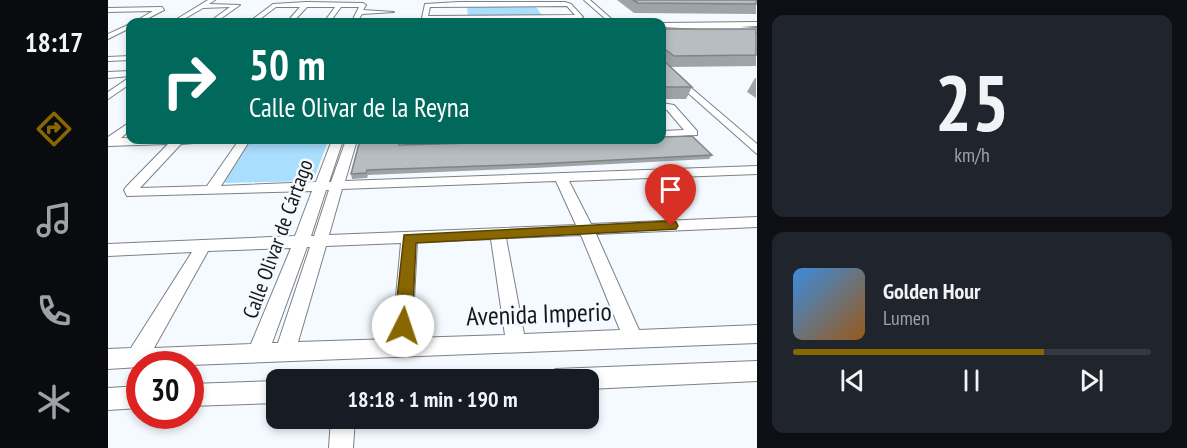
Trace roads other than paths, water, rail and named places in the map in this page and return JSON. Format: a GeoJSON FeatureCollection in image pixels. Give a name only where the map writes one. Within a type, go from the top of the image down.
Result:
{"type":"FeatureCollection","features":[{"type":"Feature","properties":{"kind":"street"},"geometry":{"type":"LineString","coordinates":[[182,18],[212,0]]}},
{"type":"Feature","properties":{"kind":"street"},"geometry":{"type":"LineString","coordinates":[[381,14],[386,0]]}},
{"type":"Feature","properties":{"kind":"street"},"geometry":{"type":"LineString","coordinates":[[388,18],[394,0]]}},
{"type":"Feature","properties":{"kind":"street"},"geometry":{"type":"LineString","coordinates":[[586,0],[607,18]]}},
{"type":"Feature","properties":{"kind":"street"},"geometry":{"type":"LineString","coordinates":[[294,18],[306,4]]}},
{"type":"Feature","properties":{"kind":"street"},"geometry":{"type":"LineString","coordinates":[[330,18],[339,4]]}},
{"type":"Feature","properties":{"kind":"street"},"geometry":{"type":"LineString","coordinates":[[459,4],[463,18]]}},
{"type":"Feature","properties":{"kind":"street"},"geometry":{"type":"LineString","coordinates":[[425,18],[427,5],[459,4],[535,4],[568,5],[580,17],[545,18],[535,4]]}},
{"type":"Feature","properties":{"kind":"street"},"geometry":{"type":"LineString","coordinates":[[203,6],[237,5],[219,18]]}},
{"type":"Feature","properties":{"kind":"street"},"geometry":{"type":"LineString","coordinates":[[257,18],[273,5],[363,5],[356,18]]}},
{"type":"Feature","properties":{"kind":"street"},"geometry":{"type":"LineString","coordinates":[[108,18],[128,9]]}},
{"type":"Feature","properties":{"kind":"street"},"geometry":{"type":"LineString","coordinates":[[108,10],[162,9],[145,18]]}},
{"type":"Feature","properties":{"kind":"street"},"geometry":{"type":"LineString","coordinates":[[360,11],[381,14],[391,11]]}},
{"type":"Feature","properties":{"kind":"street"},"geometry":{"type":"LineString","coordinates":[[705,26],[756,24]]}},
{"type":"Feature","properties":{"kind":"street"},"geometry":{"type":"LineString","coordinates":[[666,25],[756,30]]}},
{"type":"Feature","properties":{"kind":"street"},"geometry":{"type":"LineString","coordinates":[[108,38],[126,29]]}},
{"type":"Feature","properties":{"kind":"street"},"geometry":{"type":"LineString","coordinates":[[111,59],[126,51]]}},
{"type":"Feature","properties":{"kind":"street"},"geometry":{"type":"LineString","coordinates":[[111,59],[126,58]]}},
{"type":"Feature","properties":{"kind":"street"},"geometry":{"type":"LineString","coordinates":[[666,70],[756,151]]}},
{"type":"Feature","properties":{"kind":"street"},"geometry":{"type":"LineString","coordinates":[[108,75],[126,74]]}},
{"type":"Feature","properties":{"kind":"street"},"geometry":{"type":"LineString","coordinates":[[666,81],[679,81]]}},
{"type":"Feature","properties":{"kind":"street"},"geometry":{"type":"LineString","coordinates":[[108,96],[126,83]]}},
{"type":"Feature","properties":{"kind":"street"},"geometry":{"type":"LineString","coordinates":[[666,106],[670,107],[693,133],[666,134]]}},
{"type":"Feature","properties":{"kind":"street"},"geometry":{"type":"LineString","coordinates":[[109,142],[126,127]]}},
{"type":"Feature","properties":{"kind":"street"},"geometry":{"type":"LineString","coordinates":[[109,142],[126,142]]}},
{"type":"Feature","properties":{"kind":"street"},"geometry":{"type":"LineString","coordinates":[[174,144],[131,192],[329,187],[756,170]]}},
{"type":"Feature","properties":{"kind":"street"},"geometry":{"type":"LineString","coordinates":[[211,190],[241,144]]}},
{"type":"Feature","properties":{"kind":"street","name":"Calle Olivar de Cártago"},"geometry":{"type":"LineString","coordinates":[[285,352],[321,241],[336,144]]}},
{"type":"Feature","properties":{"kind":"street","name":"Calle Olivar de Cártago"},"geometry":{"type":"LineString","coordinates":[[258,353],[301,242],[349,144]]}},
{"type":"Feature","properties":{"kind":"street"},"geometry":{"type":"LineString","coordinates":[[561,177],[633,339]]}},
{"type":"Feature","properties":{"kind":"street"},"geometry":{"type":"LineString","coordinates":[[108,250],[203,248],[756,222]]}},
{"type":"Feature","properties":{"kind":"street"},"geometry":{"type":"LineString","coordinates":[[498,234],[516,343]]}},
{"type":"Feature","properties":{"kind":"street"},"geometry":{"type":"LineString","coordinates":[[401,348],[409,239]]}},
{"type":"Feature","properties":{"kind":"street"},"geometry":{"type":"LineString","coordinates":[[141,351],[203,248]]}},
{"type":"Feature","properties":{"kind":"street","name":"Avenida Imperio"},"geometry":{"type":"LineString","coordinates":[[204,355],[756,334]]}},
{"type":"Feature","properties":{"kind":"street","name":"Avenida Imperio"},"geometry":{"type":"LineString","coordinates":[[108,359],[126,358]]}},
{"type":"Feature","properties":{"kind":"street"},"geometry":{"type":"LineString","coordinates":[[599,378],[756,371]]}},
{"type":"Feature","properties":{"kind":"street"},"geometry":{"type":"LineString","coordinates":[[204,395],[266,392]]}},
{"type":"Feature","properties":{"kind":"street"},"geometry":{"type":"LineString","coordinates":[[108,399],[126,398]]}},
{"type":"Feature","properties":{"kind":"street"},"geometry":{"type":"LineString","coordinates":[[341,448],[342,429]]}}]}
